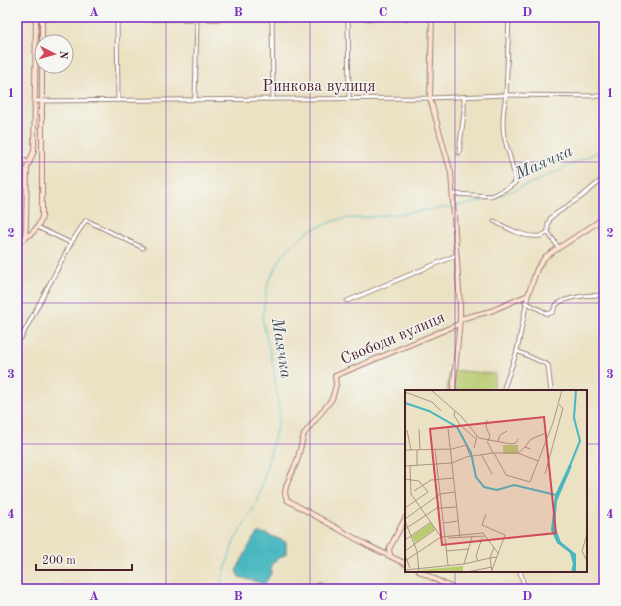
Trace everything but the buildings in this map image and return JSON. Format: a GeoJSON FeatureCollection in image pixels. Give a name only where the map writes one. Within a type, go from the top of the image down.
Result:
{"type":"FeatureCollection","features":[{"type":"Feature","properties":{"kind":"street"},"geometry":{"type":"LineString","coordinates":[[348,17],[348,98]]}},
{"type":"Feature","properties":{"kind":"street"},"geometry":{"type":"LineString","coordinates":[[432,17],[430,98],[451,173],[454,196],[460,318],[453,390]]}},
{"type":"Feature","properties":{"kind":"street"},"geometry":{"type":"LineString","coordinates":[[17,18],[117,19],[509,17],[506,95],[504,105],[504,135],[515,175],[515,182],[508,188],[491,196],[454,196]]}},
{"type":"Feature","properties":{"kind":"street"},"geometry":{"type":"LineString","coordinates":[[25,239],[28,163],[34,151],[36,18]]}},
{"type":"Feature","properties":{"kind":"street"},"geometry":{"type":"LineString","coordinates":[[42,18],[42,34]]}},
{"type":"Feature","properties":{"kind":"street"},"geometry":{"type":"LineString","coordinates":[[194,99],[199,18]]}},
{"type":"Feature","properties":{"kind":"street"},"geometry":{"type":"LineString","coordinates":[[272,18],[273,99]]}},
{"type":"Feature","properties":{"kind":"street"},"geometry":{"type":"LineString","coordinates":[[117,19],[118,100]]}},
{"type":"Feature","properties":{"kind":"street"},"geometry":{"type":"LineString","coordinates":[[17,243],[32,233],[42,220],[42,74]]}},
{"type":"Feature","properties":{"kind":"street"},"geometry":{"type":"LineString","coordinates":[[34,80],[42,80]]}},
{"type":"Feature","properties":{"kind":"street","name":"Ринкова вулиця"},"geometry":{"type":"LineString","coordinates":[[34,101],[430,98],[506,95],[604,96]]}},
{"type":"Feature","properties":{"kind":"street"},"geometry":{"type":"LineString","coordinates":[[459,153],[464,113],[464,97]]}},
{"type":"Feature","properties":{"kind":"street"},"geometry":{"type":"LineString","coordinates":[[17,157],[28,163]]}},
{"type":"Feature","properties":{"kind":"street"},"geometry":{"type":"LineString","coordinates":[[558,247],[548,232],[548,224],[551,217],[581,197],[604,178]]}},
{"type":"Feature","properties":{"kind":"street"},"geometry":{"type":"LineString","coordinates":[[503,390],[516,350],[528,295],[537,269],[544,256],[604,218]]}},
{"type":"Feature","properties":{"kind":"street"},"geometry":{"type":"LineString","coordinates":[[17,336],[21,338],[71,243],[86,220],[143,248]]}},
{"type":"Feature","properties":{"kind":"street"},"geometry":{"type":"LineString","coordinates":[[494,221],[510,230],[526,235],[540,236],[548,232]]}},
{"type":"Feature","properties":{"kind":"street"},"geometry":{"type":"LineString","coordinates":[[37,227],[71,243]]}},
{"type":"Feature","properties":{"kind":"street"},"geometry":{"type":"LineString","coordinates":[[347,301],[457,255]]}},
{"type":"Feature","properties":{"kind":"street"},"geometry":{"type":"LineString","coordinates":[[460,318],[491,311],[528,295]]}},
{"type":"Feature","properties":{"kind":"street"},"geometry":{"type":"LineString","coordinates":[[526,302],[548,314],[553,312],[556,305],[561,302],[578,297],[599,295],[604,297]]}},
{"type":"Feature","properties":{"kind":"street","name":"Свободи вулиця"},"geometry":{"type":"LineString","coordinates":[[390,556],[367,545],[287,500],[286,486],[297,461],[304,434],[332,399],[336,385],[335,376],[459,324]]}},
{"type":"Feature","properties":{"kind":"street"},"geometry":{"type":"LineString","coordinates":[[516,350],[548,365],[551,390]]}},
{"type":"Feature","properties":{"kind":"street"},"geometry":{"type":"LineString","coordinates":[[405,519],[389,549],[390,556],[405,564]]}},
{"type":"Feature","properties":{"kind":"street"},"geometry":{"type":"LineString","coordinates":[[421,572],[454,589]]}},
{"type":"Feature","properties":{"kind":"street"},"geometry":{"type":"LineString","coordinates":[[520,572],[525,589]]}},
{"type":"Feature","properties":{"kind":"street"},"geometry":{"type":"LineString","coordinates":[[319,584],[330,589]]}},
{"type":"Feature","properties":{"kind":"green space"},"geometry":{"type":"Polygon","coordinates":[[[450,370],[496,374],[493,390],[447,390],[450,370]]]}},
{"type":"Feature","properties":{"kind":"water"},"geometry":{"type":"Polygon","coordinates":[[[259,533],[267,534],[286,542],[286,554],[272,563],[271,573],[265,584],[239,577],[236,571],[254,537],[259,533]]]}},
{"type":"Feature","properties":{"kind":"waterway","name":"Маячка"},"geometry":{"type":"LineString","coordinates":[[456,206],[513,191],[604,149]]}},
{"type":"Feature","properties":{"kind":"waterway","name":"Маячка"},"geometry":{"type":"LineString","coordinates":[[219,589],[234,541],[258,501],[280,415],[273,366],[262,318],[268,282],[284,253],[310,230],[340,219],[373,217],[453,207]]}}]}
